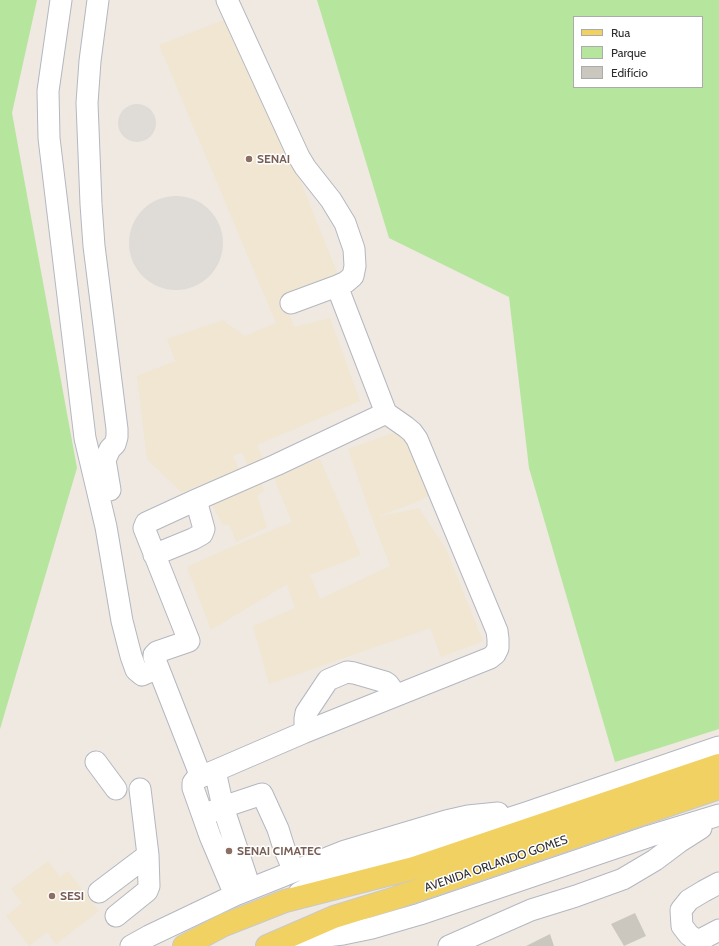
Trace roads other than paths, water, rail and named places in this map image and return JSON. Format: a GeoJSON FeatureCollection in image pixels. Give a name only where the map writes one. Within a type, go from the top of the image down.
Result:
{"type":"FeatureCollection","features":[{"type":"Feature","properties":{"kind":"main road","name":"AVENIDA ORLANDO GOMES"},"geometry":{"type":"LineString","coordinates":[[184,946],[224,925],[286,901],[414,868],[719,765]]}},
{"type":"Feature","properties":{"kind":"main road","name":"AVENIDA ORLANDO GOMES"},"geometry":{"type":"LineString","coordinates":[[270,945],[334,917],[397,898],[719,788]]}},
{"type":"Feature","properties":{"kind":"street"},"geometry":{"type":"LineString","coordinates":[[61,0],[48,91],[49,138],[85,438],[106,527],[122,620],[136,670],[142,675],[158,668]]}},
{"type":"Feature","properties":{"kind":"street"},"geometry":{"type":"LineString","coordinates":[[98,0],[90,61],[87,110],[94,246],[117,437],[105,460],[110,490],[111,509],[106,527]]}},
{"type":"Feature","properties":{"kind":"street"},"geometry":{"type":"LineString","coordinates":[[227,0],[299,157],[305,168],[331,200],[344,223],[354,249],[355,266],[353,276],[346,282],[337,286],[291,303]]}},
{"type":"Feature","properties":{"kind":"street"},"geometry":{"type":"LineString","coordinates":[[243,891],[210,836],[193,788],[193,783],[208,774],[305,732],[490,658],[495,654],[498,648],[497,631],[417,439],[412,432],[386,413],[337,286]]}},
{"type":"Feature","properties":{"kind":"street"},"geometry":{"type":"LineString","coordinates":[[243,891],[223,807],[154,657],[154,655],[158,652],[189,641],[144,528],[146,523],[276,465],[386,413]]}},
{"type":"Feature","properties":{"kind":"street"},"geometry":{"type":"LineString","coordinates":[[154,555],[202,534],[204,529],[196,500]]}},
{"type":"Feature","properties":{"kind":"street"},"geometry":{"type":"LineString","coordinates":[[305,732],[304,719],[306,713],[328,680],[347,672],[385,682],[396,695]]}},
{"type":"Feature","properties":{"kind":"street","name":"AVENIDA ORLANDO GOMES"},"geometry":{"type":"LineString","coordinates":[[286,901],[330,876],[526,813],[719,747]]}},
{"type":"Feature","properties":{"kind":"street"},"geometry":{"type":"LineString","coordinates":[[96,762],[116,789]]}},
{"type":"Feature","properties":{"kind":"street"},"geometry":{"type":"LineString","coordinates":[[116,916],[147,891],[149,886],[148,855],[140,789]]}},
{"type":"Feature","properties":{"kind":"street"},"geometry":{"type":"LineString","coordinates":[[203,815],[262,794],[278,829],[294,871]]}},
{"type":"Feature","properties":{"kind":"street"},"geometry":{"type":"LineString","coordinates":[[131,946],[243,891],[345,851],[446,821],[468,816],[526,813]]}},
{"type":"Feature","properties":{"kind":"street"},"geometry":{"type":"LineString","coordinates":[[449,946],[531,910],[623,879],[655,860],[679,842],[719,816]]}},
{"type":"Feature","properties":{"kind":"street","name":"AVENIDA ORLANDO GOMES"},"geometry":{"type":"LineString","coordinates":[[270,945],[372,928],[420,914],[650,836],[719,816]]}},
{"type":"Feature","properties":{"kind":"street"},"geometry":{"type":"LineString","coordinates":[[99,892],[148,855]]}},
{"type":"Feature","properties":{"kind":"street"},"geometry":{"type":"LineString","coordinates":[[719,883],[689,900],[681,910],[682,926],[689,935],[698,941],[719,930]]}},
{"type":"Feature","properties":{"kind":"place","name":"SENAI"},"geometry":{"type":"Point","coordinates":[249,159]}},
{"type":"Feature","properties":{"kind":"place","name":"SENAI CIMATEC"},"geometry":{"type":"Point","coordinates":[229,851]}},
{"type":"Feature","properties":{"kind":"place","name":"SESI"},"geometry":{"type":"Point","coordinates":[52,896]}}]}
